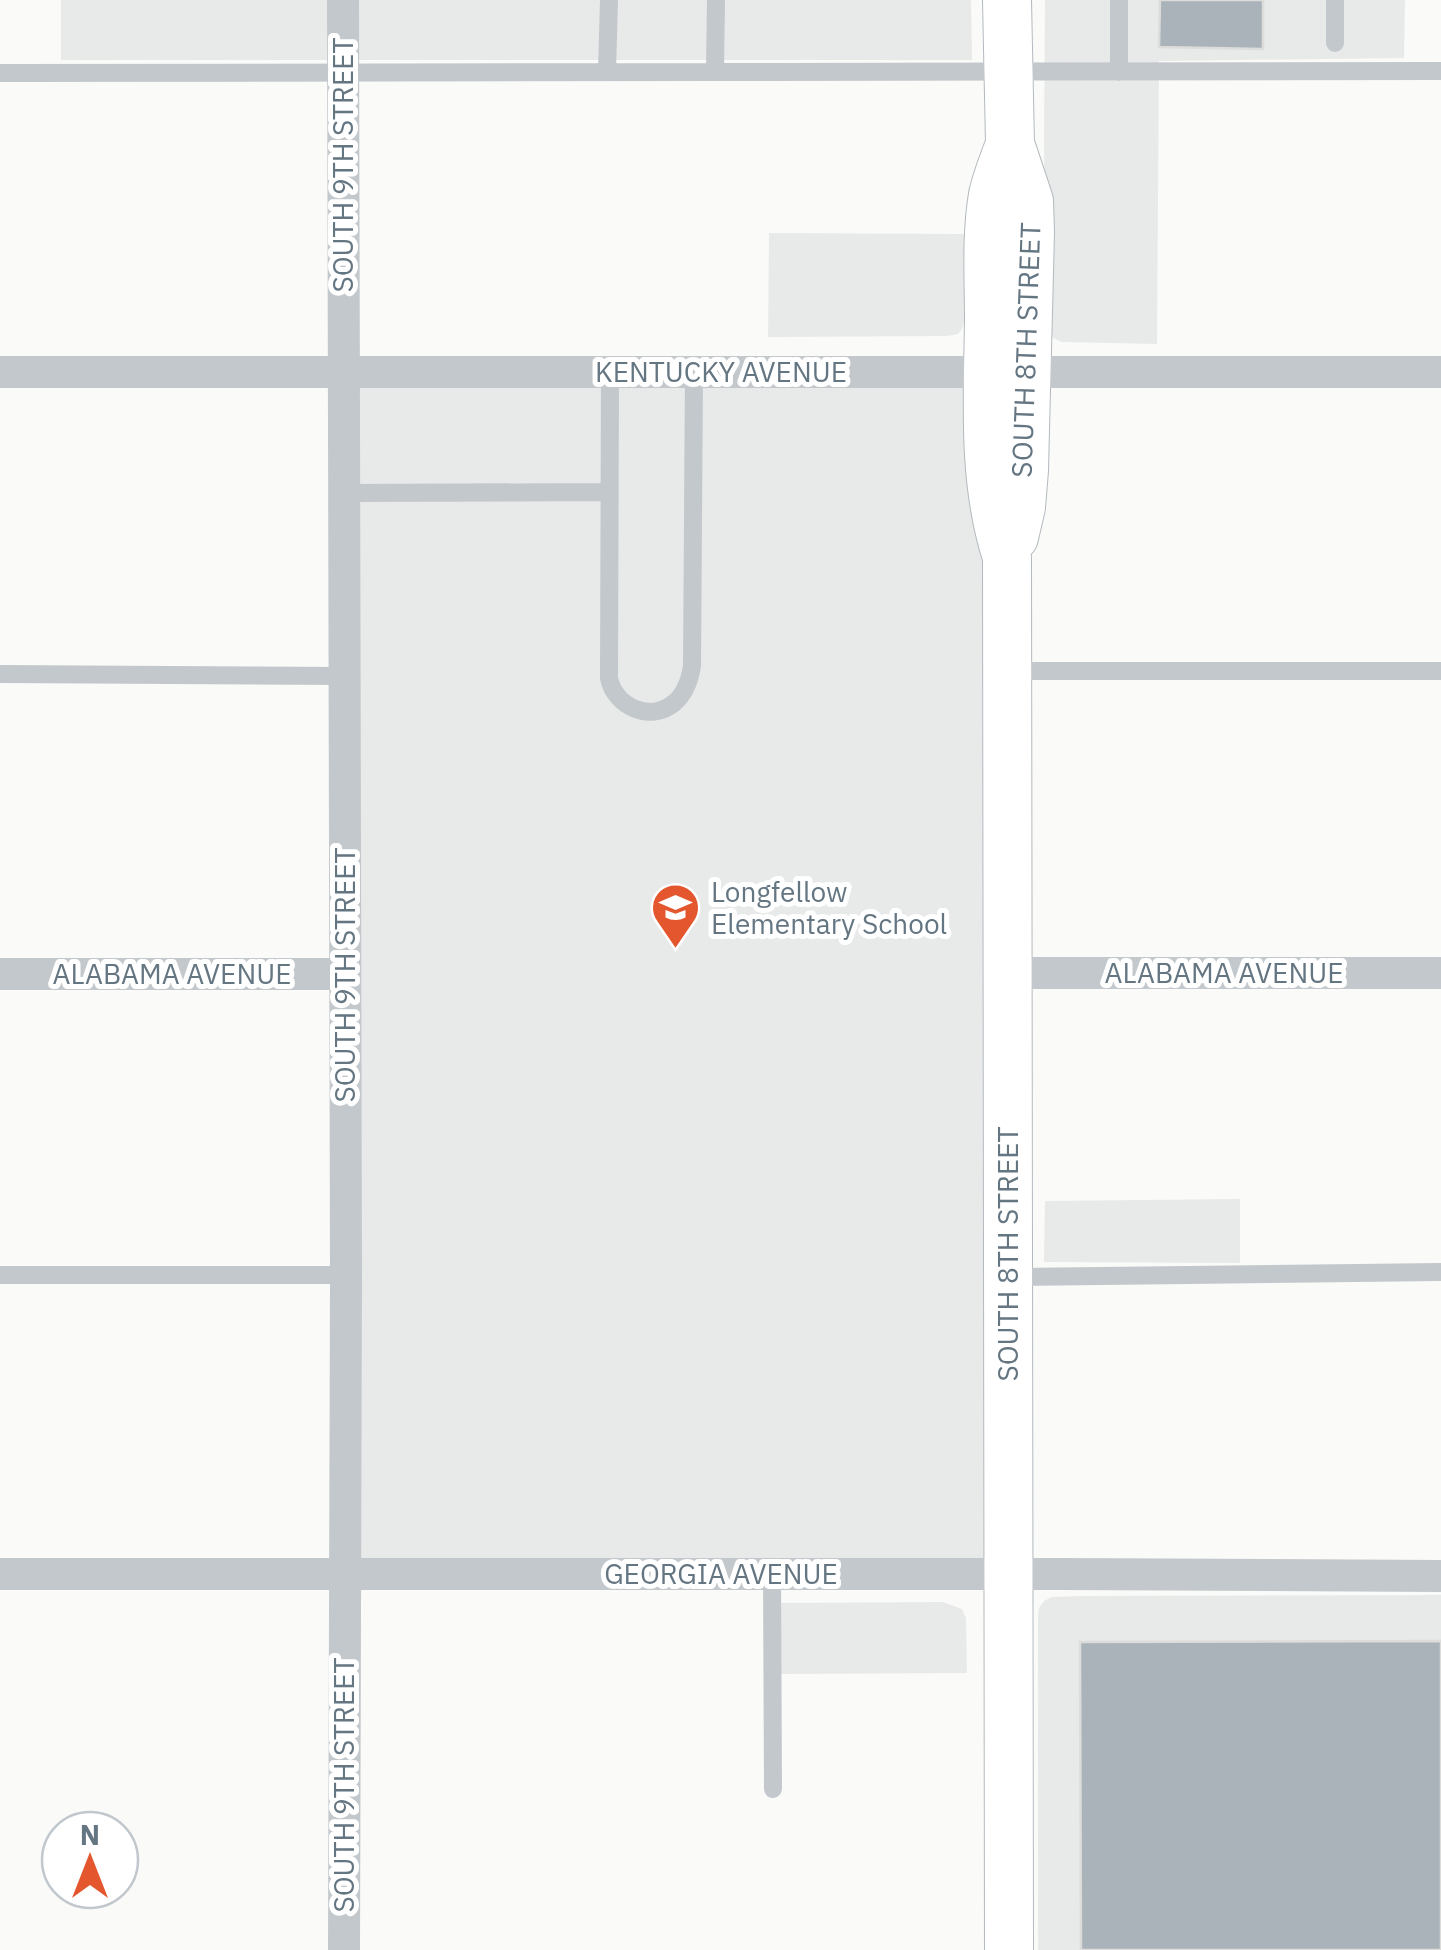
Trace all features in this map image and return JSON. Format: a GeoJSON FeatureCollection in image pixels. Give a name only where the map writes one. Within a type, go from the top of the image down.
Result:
{"type":"FeatureCollection","features":[{"type":"Feature","properties":{"kind":"main road","name":"SOUTH 8TH STREET"},"geometry":{"type":"LineString","coordinates":[[1008,0],[1010,144],[1029,202],[1008,373],[1024,470],[1016,530],[1006,557],[1008,1950]]}},
{"type":"Feature","properties":{"kind":"street","name":"SOUTH 9TH STREET"},"geometry":{"type":"LineString","coordinates":[[343,0],[344,1950]]}},
{"type":"Feature","properties":{"kind":"street","name":"KENTUCKY AVENUE"},"geometry":{"type":"LineString","coordinates":[[0,372],[1441,372]]}},
{"type":"Feature","properties":{"kind":"street","name":"ALABAMA AVENUE"},"geometry":{"type":"LineString","coordinates":[[1008,973],[1441,973]]}},
{"type":"Feature","properties":{"kind":"street","name":"ALABAMA AVENUE"},"geometry":{"type":"LineString","coordinates":[[0,974],[344,974]]}},
{"type":"Feature","properties":{"kind":"street","name":"GEORGIA AVENUE"},"geometry":{"type":"LineString","coordinates":[[0,1574],[1441,1576]]}},
{"type":"Feature","properties":{"kind":"lane"},"geometry":{"type":"LineString","coordinates":[[607,72],[609,0]]}},
{"type":"Feature","properties":{"kind":"lane"},"geometry":{"type":"LineString","coordinates":[[715,71],[716,0]]}},
{"type":"Feature","properties":{"kind":"lane"},"geometry":{"type":"LineString","coordinates":[[1120,0],[1120,72]]}},
{"type":"Feature","properties":{"kind":"lane"},"geometry":{"type":"LineString","coordinates":[[1335,0],[1335,43]]}},
{"type":"Feature","properties":{"kind":"lane"},"geometry":{"type":"LineString","coordinates":[[0,73],[1441,70]]}},
{"type":"Feature","properties":{"kind":"lane"},"geometry":{"type":"LineString","coordinates":[[610,372],[610,684],[628,707],[639,710],[662,710],[675,703],[692,666],[694,372]]}},
{"type":"Feature","properties":{"kind":"lane"},"geometry":{"type":"LineString","coordinates":[[344,493],[609,492]]}},
{"type":"Feature","properties":{"kind":"lane"},"geometry":{"type":"LineString","coordinates":[[1008,672],[1441,672]]}},
{"type":"Feature","properties":{"kind":"lane"},"geometry":{"type":"LineString","coordinates":[[0,674],[345,676]]}},
{"type":"Feature","properties":{"kind":"lane"},"geometry":{"type":"LineString","coordinates":[[1008,1277],[1441,1272]]}},
{"type":"Feature","properties":{"kind":"lane"},"geometry":{"type":"LineString","coordinates":[[0,1275],[346,1274]]}},
{"type":"Feature","properties":{"kind":"lane"},"geometry":{"type":"LineString","coordinates":[[772,1574],[772,1789]]}},
{"type":"Feature","properties":{"kind":"shaded area"},"geometry":{"type":"Polygon","coordinates":[[[61,0],[971,0],[972,60],[61,60],[61,0]]]}},
{"type":"Feature","properties":{"kind":"shaded area"},"geometry":{"type":"Polygon","coordinates":[[[1045,0],[1405,0],[1404,58],[1159,61],[1157,344],[1062,342],[1053,338],[1046,310],[1045,0]]]}},
{"type":"Feature","properties":{"kind":"shaded area"},"geometry":{"type":"Polygon","coordinates":[[[769,233],[966,234],[962,329],[947,336],[768,337],[769,233]]]}},
{"type":"Feature","properties":{"kind":"shaded area","name":"Longfellow Elementary School"},"geometry":{"type":"Polygon","coordinates":[[[344,372],[989,373],[1008,1574],[345,1574],[344,372]]]}},
{"type":"Feature","properties":{"kind":"shaded area"},"geometry":{"type":"Polygon","coordinates":[[[1240,1199],[1240,1263],[1044,1262],[1045,1201],[1240,1199]]]}},
{"type":"Feature","properties":{"kind":"shaded area"},"geometry":{"type":"Polygon","coordinates":[[[1441,1595],[1441,1950],[1038,1950],[1038,1616],[1044,1601],[1083,1596],[1441,1595]]]}},
{"type":"Feature","properties":{"kind":"shaded area"},"geometry":{"type":"Polygon","coordinates":[[[943,1602],[962,1609],[966,1618],[967,1673],[775,1674],[775,1603],[943,1602]]]}},
{"type":"Feature","properties":{"kind":"building"},"geometry":{"type":"Polygon","coordinates":[[[1160,0],[1263,0],[1263,49],[1159,47],[1160,0]]]}},
{"type":"Feature","properties":{"kind":"building"},"geometry":{"type":"Polygon","coordinates":[[[1441,1641],[1441,1950],[1081,1950],[1080,1642],[1441,1641]]]}},
{"type":"Feature","properties":{"kind":"place","name":"Longfellow Elementary School"},"geometry":{"type":"Point","coordinates":[676,950]}}]}
